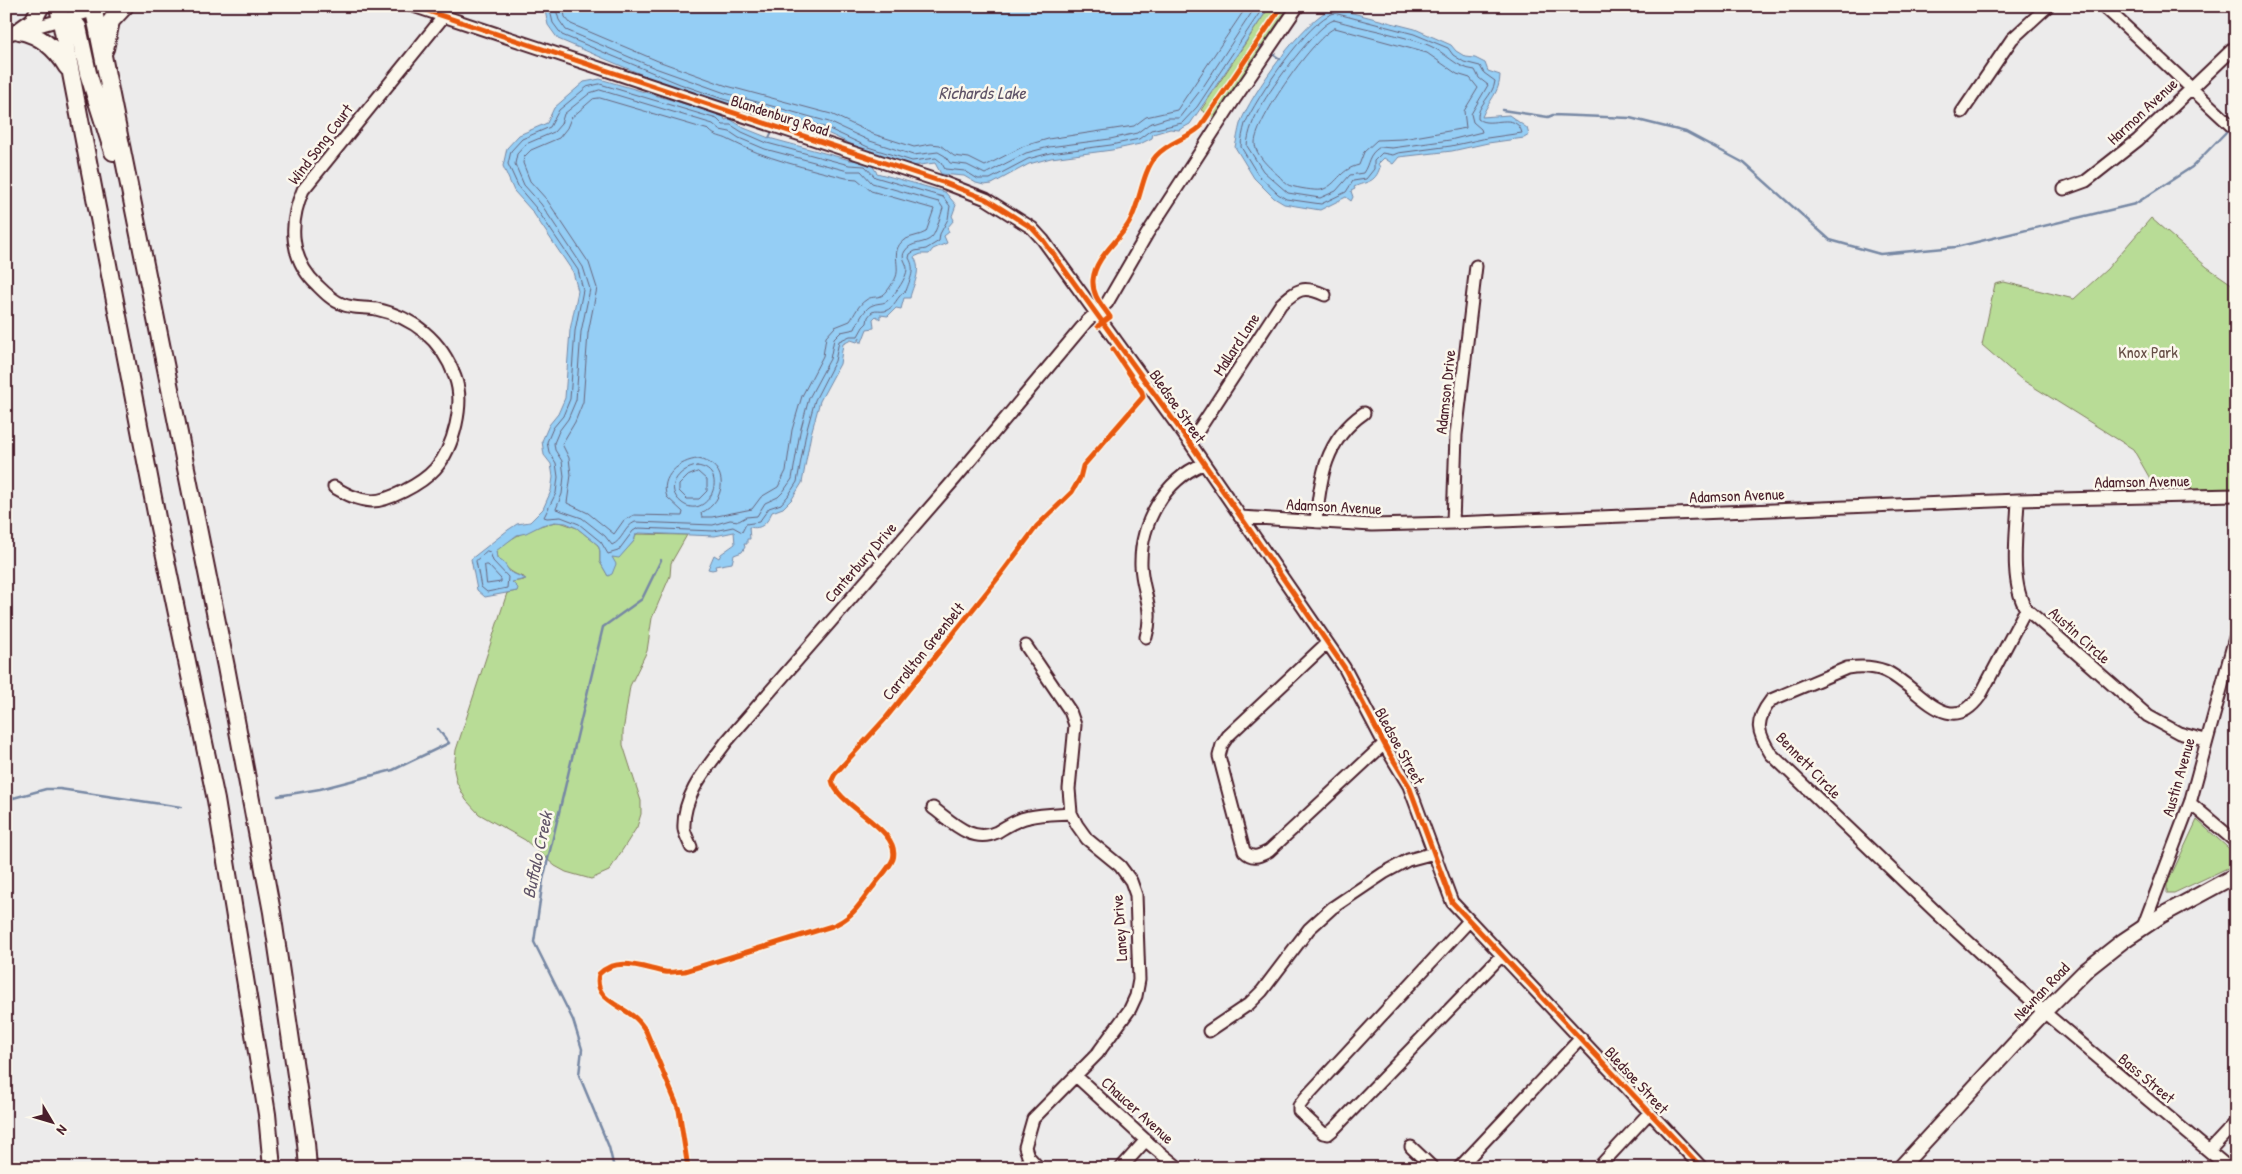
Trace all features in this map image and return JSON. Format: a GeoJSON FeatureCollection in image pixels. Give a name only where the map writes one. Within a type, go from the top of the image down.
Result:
{"type":"FeatureCollection","features":[{"type":"Feature","properties":{"kind":"highway"},"geometry":{"type":"LineString","coordinates":[[12,33],[33,21],[41,6]]}},
{"type":"Feature","properties":{"kind":"highway"},"geometry":{"type":"LineString","coordinates":[[105,64],[107,34],[111,22],[125,6]]}},
{"type":"Feature","properties":{"kind":"highway"},"geometry":{"type":"LineString","coordinates":[[90,8],[105,64],[226,667],[272,912],[306,1143],[308,1168]]}},
{"type":"Feature","properties":{"kind":"highway"},"geometry":{"type":"LineString","coordinates":[[60,13],[78,27],[88,73],[135,216]]}},
{"type":"Feature","properties":{"kind":"highway"},"geometry":{"type":"LineString","coordinates":[[60,13],[157,518],[216,800],[265,1104],[272,1168]]}},
{"type":"Feature","properties":{"kind":"highway"},"geometry":{"type":"LineString","coordinates":[[12,33],[40,39],[56,51],[72,78]]}},
{"type":"Feature","properties":{"kind":"main road","name":"Newnan Road"},"geometry":{"type":"LineString","coordinates":[[1900,1168],[2044,1012],[2085,971],[2144,927],[2180,904],[2236,875]]}},
{"type":"Feature","properties":{"kind":"street"},"geometry":{"type":"LineString","coordinates":[[12,33],[60,13],[111,6]]}},
{"type":"Feature","properties":{"kind":"street","name":"Blandenburg Road"},"geometry":{"type":"LineString","coordinates":[[413,6],[986,198],[1032,228],[1096,313]]}},
{"type":"Feature","properties":{"kind":"street","name":"Canterbury Drive"},"geometry":{"type":"LineString","coordinates":[[691,847],[684,830],[686,809],[694,788],[727,741],[954,480],[1087,321],[1107,303],[1169,200],[1264,53],[1298,6]]}},
{"type":"Feature","properties":{"kind":"street"},"geometry":{"type":"LineString","coordinates":[[1962,112],[2012,39],[2048,6]]}},
{"type":"Feature","properties":{"kind":"street"},"geometry":{"type":"LineString","coordinates":[[2103,6],[2236,130]]}},
{"type":"Feature","properties":{"kind":"street","name":"Wind Song Court"},"geometry":{"type":"LineString","coordinates":[[334,487],[352,497],[374,501],[392,498],[424,480],[436,468],[451,440],[458,419],[456,378],[440,347],[421,328],[405,318],[374,309],[342,304],[326,294],[301,266],[294,244],[292,224],[296,205],[303,190],[444,16]]}},
{"type":"Feature","properties":{"kind":"street","name":"Harmon Avenue"},"geometry":{"type":"LineString","coordinates":[[2064,189],[2086,181],[2138,140],[2236,46]]}},
{"type":"Feature","properties":{"kind":"street","name":"Adamson Drive"},"geometry":{"type":"LineString","coordinates":[[1453,523],[1456,435],[1476,266]]}},
{"type":"Feature","properties":{"kind":"street","name":"Mallard Lane"},"geometry":{"type":"LineString","coordinates":[[1190,443],[1281,304],[1296,291],[1310,288],[1325,295]]}},
{"type":"Feature","properties":{"kind":"street","name":"Bledsoe Street"},"geometry":{"type":"LineString","coordinates":[[1096,313],[1190,443],[1344,667],[1410,789],[1452,902],[1702,1168]]}},
{"type":"Feature","properties":{"kind":"street"},"geometry":{"type":"LineString","coordinates":[[1316,522],[1318,495],[1325,463],[1338,437],[1351,422],[1364,413]]}},
{"type":"Feature","properties":{"kind":"street"},"geometry":{"type":"LineString","coordinates":[[1146,637],[1151,620],[1141,566],[1142,548],[1149,522],[1161,499],[1173,484],[1187,470],[1203,464]]}},
{"type":"Feature","properties":{"kind":"street","name":"Adamson Avenue"},"geometry":{"type":"LineString","coordinates":[[1240,517],[1372,525],[2018,500],[2236,495]]}},
{"type":"Feature","properties":{"kind":"street","name":"Austin Circle"},"geometry":{"type":"LineString","coordinates":[[2018,500],[2016,572],[2022,603],[2026,609],[2148,716],[2178,733],[2206,740]]}},
{"type":"Feature","properties":{"kind":"street","name":"Bennett Circle"},"geometry":{"type":"LineString","coordinates":[[2026,609],[1980,696],[1972,707],[1961,713],[1948,714],[1886,671],[1860,666],[1848,668],[1771,700],[1763,710],[1759,722],[1760,736],[1771,754],[1938,914],[2044,1012]]}},
{"type":"Feature","properties":{"kind":"street","name":"Austin Avenue"},"geometry":{"type":"LineString","coordinates":[[2144,927],[2190,803],[2206,740],[2234,650],[2236,634]]}},
{"type":"Feature","properties":{"kind":"street"},"geometry":{"type":"LineString","coordinates":[[1327,644],[1269,696],[1228,736],[1222,745],[1219,756],[1244,851],[1249,856],[1258,857],[1269,851],[1384,744]]}},
{"type":"Feature","properties":{"kind":"street","name":"Laney Drive"},"geometry":{"type":"LineString","coordinates":[[1026,646],[1070,711],[1075,725],[1070,789],[1071,813],[1087,839],[1120,866],[1131,881],[1136,895],[1139,980],[1136,996],[1130,1009],[1097,1054],[1033,1119],[1028,1130],[1025,1147],[1028,1156],[1039,1168]]}},
{"type":"Feature","properties":{"kind":"street"},"geometry":{"type":"LineString","coordinates":[[2190,803],[2236,842]]}},
{"type":"Feature","properties":{"kind":"street"},"geometry":{"type":"LineString","coordinates":[[933,808],[966,832],[977,836],[987,836],[1029,816],[1071,813]]}},
{"type":"Feature","properties":{"kind":"street"},"geometry":{"type":"LineString","coordinates":[[1209,1031],[1249,1004],[1262,991],[1309,929],[1332,908],[1384,872],[1408,860],[1434,853]]}},
{"type":"Feature","properties":{"kind":"street"},"geometry":{"type":"LineString","coordinates":[[1469,922],[1306,1097],[1299,1106],[1299,1111],[1323,1133],[1328,1134],[1502,955]]}},
{"type":"Feature","properties":{"kind":"street","name":"Bass Street"},"geometry":{"type":"LineString","coordinates":[[2044,1012],[2229,1168]]}},
{"type":"Feature","properties":{"kind":"street"},"geometry":{"type":"LineString","coordinates":[[1459,1168],[1581,1038]]}},
{"type":"Feature","properties":{"kind":"street","name":"Chaucer Avenue"},"geometry":{"type":"LineString","coordinates":[[1076,1076],[1179,1168]]}},
{"type":"Feature","properties":{"kind":"street"},"geometry":{"type":"LineString","coordinates":[[1598,1168],[1650,1112]]}},
{"type":"Feature","properties":{"kind":"street"},"geometry":{"type":"LineString","coordinates":[[2209,1152],[2236,1122]]}},
{"type":"Feature","properties":{"kind":"street"},"geometry":{"type":"LineString","coordinates":[[1121,1168],[1146,1140]]}},
{"type":"Feature","properties":{"kind":"street"},"geometry":{"type":"LineString","coordinates":[[1411,1147],[1433,1168]]}},
{"type":"Feature","properties":{"kind":"green space"},"geometry":{"type":"Polygon","coordinates":[[[1270,6],[1293,6],[1216,119],[1201,110],[1270,6]]]}},
{"type":"Feature","properties":{"kind":"green space","name":"Knox Park"},"geometry":{"type":"Polygon","coordinates":[[[2151,218],[2207,267],[2236,287],[2236,495],[2160,496],[2133,449],[2021,379],[1982,345],[1995,284],[2004,282],[2074,299],[2107,269],[2151,218]]]}},
{"type":"Feature","properties":{"kind":"green space"},"geometry":{"type":"Polygon","coordinates":[[[560,522],[577,528],[598,545],[600,562],[608,576],[613,561],[612,557],[621,555],[634,541],[636,534],[687,535],[671,563],[670,576],[652,618],[647,651],[630,686],[623,732],[623,745],[641,801],[641,814],[637,827],[609,871],[591,879],[566,872],[555,866],[525,840],[479,814],[466,800],[457,783],[454,770],[456,750],[507,593],[517,591],[512,582],[524,580],[524,577],[512,572],[497,558],[496,551],[508,541],[526,532],[544,525],[560,522]]]}},
{"type":"Feature","properties":{"kind":"green space"},"geometry":{"type":"Polygon","coordinates":[[[2197,820],[2236,855],[2236,864],[2174,893],[2167,893],[2167,884],[2197,820]]]}},
{"type":"Feature","properties":{"kind":"water","name":"Richards Lake"},"geometry":{"type":"Polygon","coordinates":[[[544,6],[1270,6],[1190,124],[1179,130],[1170,129],[1153,134],[1152,138],[1140,144],[1112,150],[1051,158],[1029,164],[992,184],[984,185],[964,176],[941,174],[935,163],[912,166],[866,151],[825,132],[721,104],[650,78],[558,39],[548,25],[544,6]]]}},
{"type":"Feature","properties":{"kind":"water"},"geometry":{"type":"Polygon","coordinates":[[[1333,8],[1415,29],[1451,45],[1456,51],[1466,57],[1475,58],[1485,63],[1488,71],[1500,75],[1496,92],[1482,117],[1509,115],[1527,128],[1529,135],[1524,138],[1452,151],[1399,157],[1393,164],[1384,158],[1378,164],[1380,167],[1373,179],[1354,187],[1355,189],[1351,191],[1353,197],[1351,201],[1346,197],[1320,210],[1284,204],[1274,198],[1254,178],[1235,147],[1240,124],[1266,77],[1294,41],[1321,15],[1333,8]]]}},
{"type":"Feature","properties":{"kind":"water"},"geometry":{"type":"Polygon","coordinates":[[[600,79],[723,115],[725,120],[730,119],[744,128],[769,138],[850,160],[870,162],[877,173],[945,192],[956,205],[952,216],[954,220],[947,228],[949,232],[944,236],[947,243],[933,249],[929,254],[921,254],[914,257],[917,268],[916,278],[910,298],[904,298],[901,309],[896,308],[888,316],[880,315],[880,319],[876,316],[873,319],[874,328],[867,329],[862,342],[859,342],[860,338],[857,342],[851,340],[843,344],[840,364],[820,401],[811,434],[802,483],[792,499],[783,508],[772,512],[764,525],[754,528],[749,527],[750,539],[747,539],[747,544],[744,544],[745,547],[742,552],[734,555],[732,563],[715,566],[716,569],[712,570],[708,569],[714,555],[719,558],[721,554],[735,544],[734,532],[715,536],[639,533],[636,534],[634,541],[619,558],[612,557],[616,564],[612,574],[608,576],[600,562],[598,545],[577,528],[566,523],[555,522],[517,535],[496,551],[497,558],[504,563],[510,572],[526,579],[512,582],[518,588],[517,591],[485,597],[477,590],[471,559],[517,524],[530,522],[543,509],[551,491],[553,477],[551,464],[544,455],[542,441],[565,398],[570,330],[578,291],[573,272],[532,211],[514,191],[503,166],[507,148],[519,135],[547,123],[554,108],[584,82],[600,79]]]}},
{"type":"Feature","properties":{"kind":"waterway"},"geometry":{"type":"LineString","coordinates":[[1256,44],[1264,49]]}},
{"type":"Feature","properties":{"kind":"waterway"},"geometry":{"type":"LineString","coordinates":[[1271,53],[1280,59]]}},
{"type":"Feature","properties":{"kind":"waterway"},"geometry":{"type":"LineString","coordinates":[[1502,110],[1548,117],[1553,115],[1630,118],[1686,132],[1744,163],[1830,240],[1880,254],[1956,247],[2135,204],[2192,167],[2229,129]]}},
{"type":"Feature","properties":{"kind":"waterway","name":"Buffalo Creek"},"geometry":{"type":"LineString","coordinates":[[769,138],[773,130]]}},
{"type":"Feature","properties":{"kind":"waterway","name":"Buffalo Creek"},"geometry":{"type":"LineString","coordinates":[[614,1168],[609,1147],[579,1075],[582,1049],[573,1020],[534,942],[543,880],[603,627],[642,599],[661,560]]}},
{"type":"Feature","properties":{"kind":"waterway"},"geometry":{"type":"LineString","coordinates":[[278,796],[320,789],[393,770],[449,743],[438,729]]}},
{"type":"Feature","properties":{"kind":"waterway"},"geometry":{"type":"LineString","coordinates":[[6,800],[46,789],[60,789],[181,807]]}},
{"type":"Feature","properties":{"kind":"cycle path"},"geometry":{"type":"LineString","coordinates":[[413,6],[945,183],[986,199],[1032,228],[1043,240],[1190,443],[1344,667],[1388,751],[1409,786],[1452,902],[1702,1168]]}},
{"type":"Feature","properties":{"kind":"cycle path"},"geometry":{"type":"LineString","coordinates":[[1098,326],[1110,317],[1094,291],[1093,280],[1095,272],[1102,257],[1129,223],[1151,163],[1166,147],[1200,127],[1282,6]]}},
{"type":"Feature","properties":{"kind":"cycle path","name":"Carrollton Greenbelt"},"geometry":{"type":"LineString","coordinates":[[688,1168],[679,1110],[646,1031],[635,1018],[603,995],[598,982],[599,974],[606,969],[622,964],[665,972],[685,971],[832,926],[851,915],[891,863],[893,848],[888,838],[879,828],[844,799],[836,790],[832,780],[835,774],[885,719],[998,578],[1037,526],[1072,492],[1080,478],[1083,466],[1143,397],[1142,392],[1113,349]]}}]}
